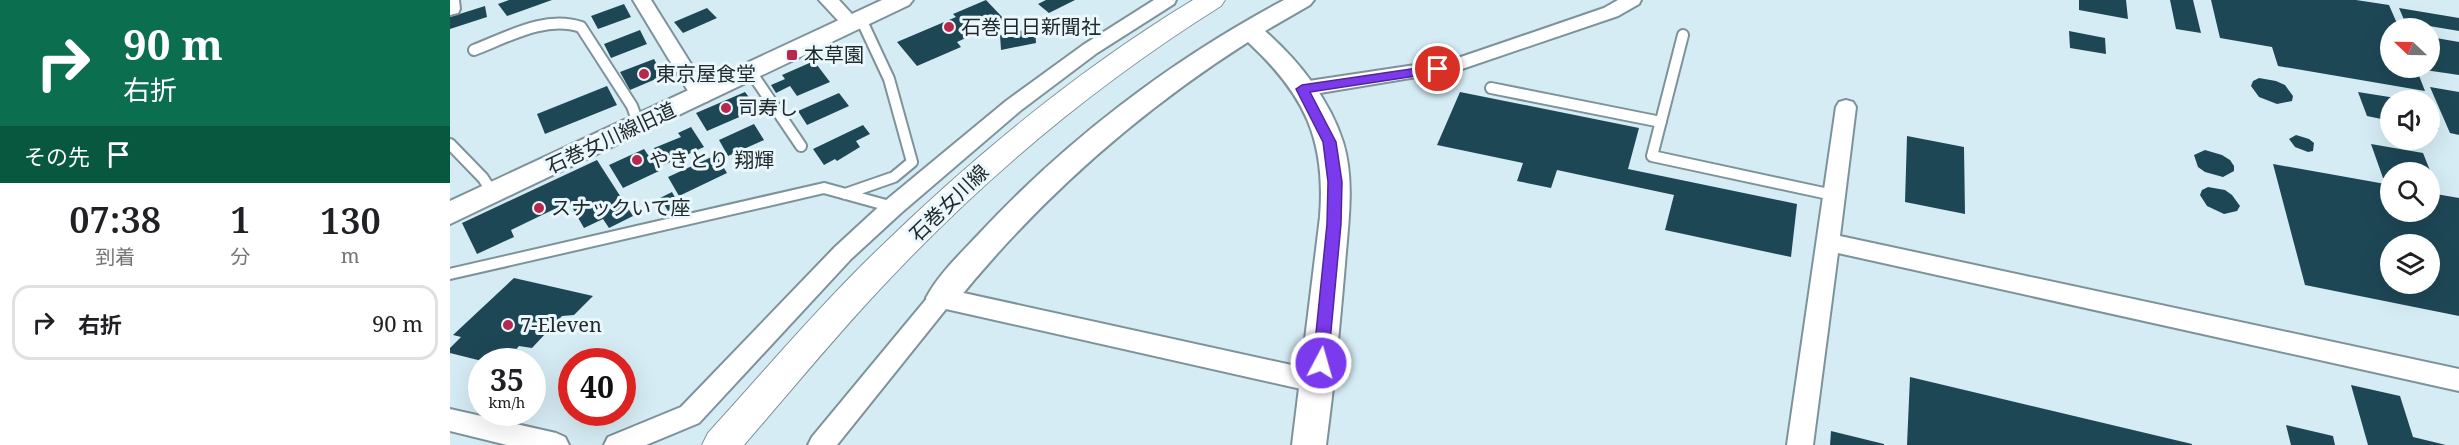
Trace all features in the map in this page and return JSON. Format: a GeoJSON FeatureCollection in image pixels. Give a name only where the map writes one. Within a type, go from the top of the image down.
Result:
{"type":"FeatureCollection","features":[{"type":"Feature","properties":{"kind":"main road","name":"石巻女川線"},"geometry":{"type":"LineString","coordinates":[[721,445],[872,277],[1018,137],[1097,75],[1212,0]]}},
{"type":"Feature","properties":{"kind":"street"},"geometry":{"type":"LineString","coordinates":[[450,0],[451,9]]}},
{"type":"Feature","properties":{"kind":"street"},"geometry":{"type":"LineString","coordinates":[[642,0],[701,96]]}},
{"type":"Feature","properties":{"kind":"street"},"geometry":{"type":"LineString","coordinates":[[828,0],[857,21]]}},
{"type":"Feature","properties":{"kind":"street","name":"石巻女川線旧道"},"geometry":{"type":"LineString","coordinates":[[450,213],[901,0]]}},
{"type":"Feature","properties":{"kind":"street"},"geometry":{"type":"LineString","coordinates":[[617,445],[690,415],[843,253],[893,207],[1013,106],[1090,49],[1167,0]]}},
{"type":"Feature","properties":{"kind":"street"},"geometry":{"type":"LineString","coordinates":[[821,445],[963,269],[1086,147],[1133,108],[1250,30],[1302,0]]}},
{"type":"Feature","properties":{"kind":"street"},"geometry":{"type":"LineString","coordinates":[[1302,89],[1449,66],[1611,12],[1632,0]]}},
{"type":"Feature","properties":{"kind":"street"},"geometry":{"type":"LineString","coordinates":[[1250,30],[1269,47],[1302,89],[1329,142],[1335,182],[1334,224],[1319,382],[1309,445]]}},
{"type":"Feature","properties":{"kind":"street"},"geometry":{"type":"LineString","coordinates":[[1800,445],[1846,107]]}},
{"type":"Feature","properties":{"kind":"street"},"geometry":{"type":"LineString","coordinates":[[1826,242],[2459,380]]}},
{"type":"Feature","properties":{"kind":"street"},"geometry":{"type":"LineString","coordinates":[[941,298],[1319,382]]}},
{"type":"Feature","properties":{"kind":"street"},"geometry":{"type":"LineString","coordinates":[[450,420],[556,445]]}},
{"type":"Feature","properties":{"kind":"lane"},"geometry":{"type":"LineString","coordinates":[[844,194],[894,177],[912,162],[889,80],[857,21]]}},
{"type":"Feature","properties":{"kind":"lane"},"geometry":{"type":"LineString","coordinates":[[474,50],[550,22],[576,24],[581,27],[626,96],[639,125]]}},
{"type":"Feature","properties":{"kind":"lane"},"geometry":{"type":"LineString","coordinates":[[1683,35],[1652,156],[1833,195]]}},
{"type":"Feature","properties":{"kind":"lane"},"geometry":{"type":"LineString","coordinates":[[751,72],[801,146]]}},
{"type":"Feature","properties":{"kind":"lane"},"geometry":{"type":"LineString","coordinates":[[1491,88],[1661,122]]}},
{"type":"Feature","properties":{"kind":"lane"},"geometry":{"type":"LineString","coordinates":[[450,144],[483,178],[492,192]]}},
{"type":"Feature","properties":{"kind":"lane"},"geometry":{"type":"LineString","coordinates":[[450,274],[824,188],[893,207]]}},
{"type":"Feature","properties":{"kind":"building"},"geometry":{"type":"Polygon","coordinates":[[[509,0],[552,0],[507,16],[498,4],[509,0]]]}},
{"type":"Feature","properties":{"kind":"building"},"geometry":{"type":"Polygon","coordinates":[[[986,0],[1005,20],[957,42],[961,47],[917,66],[897,42],[956,17],[953,14],[986,0]]]}},
{"type":"Feature","properties":{"kind":"building"},"geometry":{"type":"Polygon","coordinates":[[[1046,0],[1075,0],[1049,13],[1038,4],[1046,0]]]}},
{"type":"Feature","properties":{"kind":"building"},"geometry":{"type":"Polygon","coordinates":[[[2079,0],[2126,0],[2128,19],[2079,10],[2079,0]]]}},
{"type":"Feature","properties":{"kind":"building"},"geometry":{"type":"Polygon","coordinates":[[[2170,0],[2193,0],[2201,33],[2176,29],[2170,0]]]}},
{"type":"Feature","properties":{"kind":"building"},"geometry":{"type":"Polygon","coordinates":[[[2211,0],[2356,0],[2389,5],[2395,18],[2380,18],[2380,78],[2420,78],[2425,90],[2278,66],[2272,47],[2220,38],[2211,0]]]}},
{"type":"Feature","properties":{"kind":"building"},"geometry":{"type":"Polygon","coordinates":[[[624,4],[631,17],[598,29],[591,16],[624,4]]]}},
{"type":"Feature","properties":{"kind":"building"},"geometry":{"type":"Polygon","coordinates":[[[485,6],[487,17],[450,29],[450,17],[485,6]]]}},
{"type":"Feature","properties":{"kind":"building"},"geometry":{"type":"Polygon","coordinates":[[[707,8],[717,18],[683,33],[674,22],[707,8]]]}},
{"type":"Feature","properties":{"kind":"building"},"geometry":{"type":"Polygon","coordinates":[[[2399,8],[2459,18],[2459,31],[2440,28],[2440,18],[2403,18],[2399,8]]]}},
{"type":"Feature","properties":{"kind":"building"},"geometry":{"type":"Polygon","coordinates":[[[1035,28],[1036,43],[1001,50],[1000,35],[1035,28]]]}},
{"type":"Feature","properties":{"kind":"building"},"geometry":{"type":"Polygon","coordinates":[[[640,30],[647,44],[611,58],[604,44],[640,30]]]}},
{"type":"Feature","properties":{"kind":"building"},"geometry":{"type":"Polygon","coordinates":[[[2069,31],[2105,38],[2106,54],[2070,48],[2069,31]]]}},
{"type":"Feature","properties":{"kind":"building"},"geometry":{"type":"Polygon","coordinates":[[[2440,39],[2459,42],[2459,75],[2440,72],[2440,39]]]}},
{"type":"Feature","properties":{"kind":"building"},"geometry":{"type":"Polygon","coordinates":[[[654,59],[663,76],[630,90],[620,72],[654,59]]]}},
{"type":"Feature","properties":{"kind":"building"},"geometry":{"type":"Polygon","coordinates":[[[814,61],[830,82],[797,96],[790,86],[776,93],[771,85],[785,79],[782,75],[814,61]]]}},
{"type":"Feature","properties":{"kind":"building"},"geometry":{"type":"Polygon","coordinates":[[[2259,78],[2285,85],[2293,96],[2292,101],[2277,104],[2259,97],[2251,86],[2253,81],[2259,78]]]}},
{"type":"Feature","properties":{"kind":"building"},"geometry":{"type":"Polygon","coordinates":[[[607,86],[617,105],[545,134],[537,114],[607,86]]]}},
{"type":"Feature","properties":{"kind":"building"},"geometry":{"type":"Polygon","coordinates":[[[2430,87],[2459,92],[2459,135],[2450,133],[2440,110],[2440,90],[2431,90],[2430,87]]]}},
{"type":"Feature","properties":{"kind":"building"},"geometry":{"type":"Polygon","coordinates":[[[745,92],[754,104],[741,110],[744,115],[707,131],[696,113],[745,92]]]}},
{"type":"Feature","properties":{"kind":"building"},"geometry":{"type":"Polygon","coordinates":[[[1460,92],[1639,128],[1628,169],[1797,204],[1791,257],[1665,230],[1674,195],[1557,170],[1551,188],[1517,181],[1523,163],[1437,145],[1460,92]]]}},
{"type":"Feature","properties":{"kind":"building"},"geometry":{"type":"Polygon","coordinates":[[[2358,92],[2380,96],[2380,119],[2367,116],[2358,92]]]}},
{"type":"Feature","properties":{"kind":"building"},"geometry":{"type":"Polygon","coordinates":[[[839,93],[849,106],[807,125],[798,111],[839,93]]]}},
{"type":"Feature","properties":{"kind":"building"},"geometry":{"type":"Polygon","coordinates":[[[754,124],[764,140],[728,156],[719,140],[754,124]]]}},
{"type":"Feature","properties":{"kind":"building"},"geometry":{"type":"Polygon","coordinates":[[[863,125],[870,134],[856,141],[860,147],[837,161],[835,159],[824,165],[813,149],[863,125]]]}},
{"type":"Feature","properties":{"kind":"building"},"geometry":{"type":"Polygon","coordinates":[[[691,127],[704,147],[664,165],[654,148],[681,137],[678,133],[691,127]]]}},
{"type":"Feature","properties":{"kind":"building"},"geometry":{"type":"Polygon","coordinates":[[[2296,135],[2314,143],[2313,151],[2308,152],[2295,147],[2289,139],[2296,135]]]}},
{"type":"Feature","properties":{"kind":"building"},"geometry":{"type":"Polygon","coordinates":[[[1907,136],[1964,147],[1965,214],[1905,202],[1907,136]]]}},
{"type":"Feature","properties":{"kind":"building"},"geometry":{"type":"Polygon","coordinates":[[[2371,144],[2380,146],[2380,150],[2423,153],[2427,162],[2380,162],[2380,170],[2371,144]]]}},
{"type":"Feature","properties":{"kind":"building"},"geometry":{"type":"Polygon","coordinates":[[[644,149],[659,171],[623,188],[609,165],[644,149]]]}},
{"type":"Feature","properties":{"kind":"building"},"geometry":{"type":"Polygon","coordinates":[[[2205,150],[2230,160],[2234,171],[2223,177],[2205,172],[2198,167],[2194,155],[2205,150]]]}},
{"type":"Feature","properties":{"kind":"building"},"geometry":{"type":"Polygon","coordinates":[[[716,155],[727,173],[679,196],[668,177],[716,155]]]}},
{"type":"Feature","properties":{"kind":"building"},"geometry":{"type":"Polygon","coordinates":[[[597,160],[633,216],[609,228],[603,219],[584,228],[569,202],[511,230],[514,237],[477,254],[462,223],[597,160]]]}},
{"type":"Feature","properties":{"kind":"building"},"geometry":{"type":"Polygon","coordinates":[[[2273,164],[2380,183],[2380,222],[2440,222],[2440,195],[2459,198],[2459,316],[2305,285],[2273,164]]]}},
{"type":"Feature","properties":{"kind":"building"},"geometry":{"type":"Polygon","coordinates":[[[2208,187],[2225,190],[2232,195],[2240,206],[2237,211],[2224,214],[2207,206],[2200,195],[2202,190],[2208,187]]]}},
{"type":"Feature","properties":{"kind":"building"},"geometry":{"type":"Polygon","coordinates":[[[672,192],[679,205],[668,211],[660,198],[672,192]]]}},
{"type":"Feature","properties":{"kind":"building","name":"7-Eleven"},"geometry":{"type":"Polygon","coordinates":[[[514,278],[593,296],[574,315],[562,316],[532,348],[519,346],[517,348],[468,348],[468,358],[450,353],[450,348],[461,337],[453,335],[514,278]]]}},
{"type":"Feature","properties":{"kind":"building"},"geometry":{"type":"Polygon","coordinates":[[[1910,377],[2192,444],[2192,445],[1907,445],[1910,377]]]}},
{"type":"Feature","properties":{"kind":"building"},"geometry":{"type":"Polygon","coordinates":[[[2351,385],[2400,396],[2413,437],[2446,445],[2368,445],[2351,385]]]}},
{"type":"Feature","properties":{"kind":"building"},"geometry":{"type":"Polygon","coordinates":[[[2286,425],[2333,436],[2335,445],[2291,445],[2286,425]]]}},
{"type":"Feature","properties":{"kind":"building"},"geometry":{"type":"Polygon","coordinates":[[[1831,431],[1884,444],[1884,445],[1830,445],[1831,431]]]}},
{"type":"Feature","properties":{"kind":"place","name":"石巻日日新聞社"},"geometry":{"type":"Point","coordinates":[949,27]}},
{"type":"Feature","properties":{"kind":"place","name":"本草園"},"geometry":{"type":"Point","coordinates":[792,55]}},
{"type":"Feature","properties":{"kind":"place","name":"東京屋食堂"},"geometry":{"type":"Point","coordinates":[644,74]}},
{"type":"Feature","properties":{"kind":"place","name":"司寿し"},"geometry":{"type":"Point","coordinates":[726,108]}},
{"type":"Feature","properties":{"kind":"place","name":"やきとり 翔輝"},"geometry":{"type":"Point","coordinates":[637,160]}},
{"type":"Feature","properties":{"kind":"place","name":"スナックいて座"},"geometry":{"type":"Point","coordinates":[539,208]}},
{"type":"Feature","properties":{"kind":"place","name":"7-Eleven"},"geometry":{"type":"Point","coordinates":[508,325]}},
{"type":"Feature","properties":{"kind":"route"},"geometry":{"type":"LineString","coordinates":[[1321,363],[1334,224],[1335,182],[1329,142],[1314,108],[1302,89],[1438,69]]}}]}
